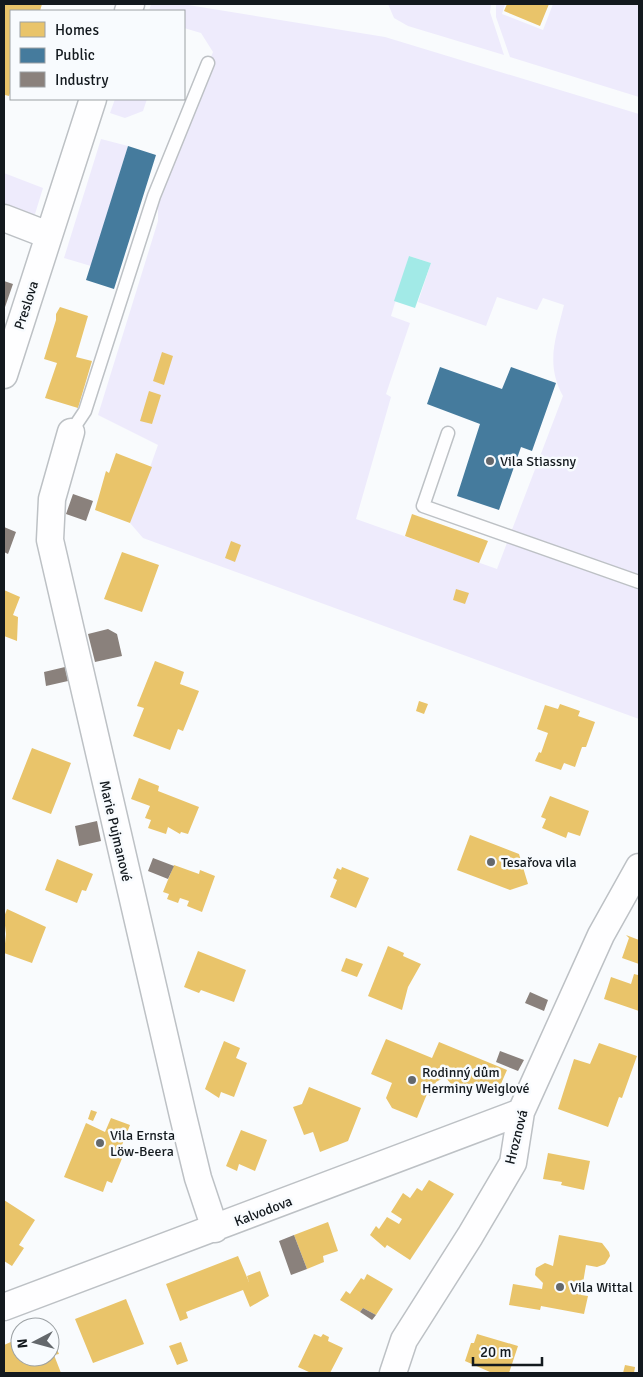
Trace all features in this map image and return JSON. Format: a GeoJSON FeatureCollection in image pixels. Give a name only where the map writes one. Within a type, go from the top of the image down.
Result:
{"type":"FeatureCollection","features":[{"type":"Feature","properties":{"kind":"street","name":"Preslova"},"geometry":{"type":"LineString","coordinates":[[4,376],[48,234],[93,100]]}},
{"type":"Feature","properties":{"kind":"street"},"geometry":{"type":"LineString","coordinates":[[4,218],[48,234]]}},
{"type":"Feature","properties":{"kind":"street","name":"Marie Pujmanové"},"geometry":{"type":"LineString","coordinates":[[72,432],[52,499],[49,526],[50,540],[185,1125],[198,1178],[215,1229]]}},
{"type":"Feature","properties":{"kind":"street","name":"Hroznová"},"geometry":{"type":"LineString","coordinates":[[393,1373],[404,1340],[470,1236],[513,1163],[521,1112],[601,935],[639,867]]}},
{"type":"Feature","properties":{"kind":"street","name":"Kalvodova"},"geometry":{"type":"LineString","coordinates":[[4,1307],[521,1112]]}},
{"type":"Feature","properties":{"kind":"lane"},"geometry":{"type":"LineString","coordinates":[[72,432],[85,411],[154,196],[208,63]]}},
{"type":"Feature","properties":{"kind":"lane"},"geometry":{"type":"LineString","coordinates":[[448,433],[423,506],[639,582]]}},
{"type":"Feature","properties":{"kind":"shaded area"},"geometry":{"type":"Polygon","coordinates":[[[151,4],[182,4],[385,37],[639,114],[639,719],[143,538],[130,523],[158,445],[98,415],[158,221],[158,204],[154,196],[213,52],[201,33],[185,28],[185,10],[149,10],[151,4]],[[409,256],[391,316],[410,323],[386,394],[391,397],[356,519],[497,569],[563,396],[554,372],[553,361],[555,340],[564,305],[543,298],[537,310],[497,297],[486,326],[418,302],[431,263],[409,256]]]}},
{"type":"Feature","properties":{"kind":"shaded area"},"geometry":{"type":"Polygon","coordinates":[[[388,4],[491,4],[490,12],[504,55],[408,26],[394,18],[388,4]]]}},
{"type":"Feature","properties":{"kind":"shaded area"},"geometry":{"type":"Polygon","coordinates":[[[496,4],[505,4],[502,14],[543,30],[553,4],[639,4],[639,97],[510,57],[496,17],[496,4]]]}},
{"type":"Feature","properties":{"kind":"shaded area"},"geometry":{"type":"Polygon","coordinates":[[[115,100],[147,100],[143,111],[125,118],[110,113],[115,100]]]}},
{"type":"Feature","properties":{"kind":"shaded area"},"geometry":{"type":"Polygon","coordinates":[[[101,139],[128,146],[91,266],[64,258],[101,139]]]}},
{"type":"Feature","properties":{"kind":"shaded area"},"geometry":{"type":"Polygon","coordinates":[[[4,173],[43,188],[35,214],[26,216],[4,209],[4,173]]]}},
{"type":"Feature","properties":{"kind":"water"},"geometry":{"type":"Polygon","coordinates":[[[409,256],[431,263],[415,308],[394,301],[409,256]]]}},
{"type":"Feature","properties":{"kind":"building: Homes"},"geometry":{"type":"Polygon","coordinates":[[[4,4],[42,4],[40,10],[10,10],[10,93],[9,96],[5,95],[4,99],[4,4]]]}},
{"type":"Feature","properties":{"kind":"building: Homes"},"geometry":{"type":"Polygon","coordinates":[[[507,4],[549,4],[540,26],[504,11],[507,4]]]}},
{"type":"Feature","properties":{"kind":"building: Homes"},"geometry":{"type":"Polygon","coordinates":[[[60,307],[88,316],[76,357],[92,361],[78,408],[45,398],[57,363],[44,359],[56,320],[56,314],[60,307]]]}},
{"type":"Feature","properties":{"kind":"building: Homes"},"geometry":{"type":"Polygon","coordinates":[[[162,352],[173,356],[164,385],[153,381],[162,352]]]}},
{"type":"Feature","properties":{"kind":"building: Homes"},"geometry":{"type":"Polygon","coordinates":[[[149,391],[161,395],[152,424],[140,421],[149,391]]]}},
{"type":"Feature","properties":{"kind":"building: Homes"},"geometry":{"type":"Polygon","coordinates":[[[116,453],[152,467],[130,523],[95,510],[106,471],[109,473],[116,453]]]}},
{"type":"Feature","properties":{"kind":"building: Homes"},"geometry":{"type":"Polygon","coordinates":[[[412,514],[488,541],[479,563],[405,536],[412,514]]]}},
{"type":"Feature","properties":{"kind":"building: Homes"},"geometry":{"type":"Polygon","coordinates":[[[231,541],[241,545],[235,562],[225,558],[231,541]]]}},
{"type":"Feature","properties":{"kind":"building: Homes"},"geometry":{"type":"Polygon","coordinates":[[[122,552],[159,565],[142,612],[104,599],[122,552]]]}},
{"type":"Feature","properties":{"kind":"building: Homes"},"geometry":{"type":"Polygon","coordinates":[[[456,589],[469,593],[465,604],[453,600],[456,589]]]}},
{"type":"Feature","properties":{"kind":"building: Homes"},"geometry":{"type":"Polygon","coordinates":[[[4,590],[20,597],[13,615],[18,617],[17,641],[4,636],[4,590]]]}},
{"type":"Feature","properties":{"kind":"building: Homes"},"geometry":{"type":"Polygon","coordinates":[[[155,661],[184,672],[180,684],[199,691],[183,731],[178,729],[170,750],[133,736],[144,708],[137,706],[155,661]]]}},
{"type":"Feature","properties":{"kind":"building: Homes"},"geometry":{"type":"Polygon","coordinates":[[[419,701],[428,704],[424,714],[416,711],[419,701]]]}},
{"type":"Feature","properties":{"kind":"building: Homes"},"geometry":{"type":"Polygon","coordinates":[[[560,704],[580,711],[578,716],[595,722],[586,747],[582,747],[575,767],[564,763],[561,770],[535,761],[539,752],[541,753],[548,733],[537,729],[545,705],[558,709],[560,704]]]}},
{"type":"Feature","properties":{"kind":"building: Homes"},"geometry":{"type":"Polygon","coordinates":[[[32,748],[71,763],[51,814],[12,799],[32,748]]]}},
{"type":"Feature","properties":{"kind":"building: Homes"},"geometry":{"type":"Polygon","coordinates":[[[139,778],[159,786],[158,791],[199,807],[188,834],[181,832],[180,834],[168,827],[166,834],[148,828],[151,820],[145,818],[150,806],[131,799],[139,778]]]}},
{"type":"Feature","properties":{"kind":"building: Homes"},"geometry":{"type":"Polygon","coordinates":[[[550,796],[589,811],[580,836],[568,832],[566,838],[542,828],[546,819],[541,817],[550,796]]]}},
{"type":"Feature","properties":{"kind":"building: Homes","name":"Tesařova vila"},"geometry":{"type":"Polygon","coordinates":[[[470,835],[519,854],[528,884],[510,890],[457,870],[470,835]]]}},
{"type":"Feature","properties":{"kind":"building: Homes"},"geometry":{"type":"Polygon","coordinates":[[[57,859],[93,874],[86,891],[82,890],[77,903],[45,890],[57,859]]]}},
{"type":"Feature","properties":{"kind":"building: Homes"},"geometry":{"type":"Polygon","coordinates":[[[174,865],[199,874],[200,870],[215,876],[202,912],[187,906],[189,901],[180,898],[178,903],[167,899],[169,894],[163,892],[174,865]]]}},
{"type":"Feature","properties":{"kind":"building: Homes"},"geometry":{"type":"Polygon","coordinates":[[[342,867],[369,878],[356,908],[330,897],[337,880],[333,878],[337,868],[341,870],[342,867]]]}},
{"type":"Feature","properties":{"kind":"building: Homes"},"geometry":{"type":"Polygon","coordinates":[[[7,909],[46,927],[32,963],[4,953],[6,934],[4,917],[7,909]]]}},
{"type":"Feature","properties":{"kind":"building: Homes"},"geometry":{"type":"Polygon","coordinates":[[[626,935],[639,940],[639,964],[622,958],[629,938],[626,935]]]}},
{"type":"Feature","properties":{"kind":"building: Homes"},"geometry":{"type":"Polygon","coordinates":[[[388,946],[404,953],[403,956],[421,964],[408,987],[402,1010],[368,996],[388,946]]]}},
{"type":"Feature","properties":{"kind":"building: Homes"},"geometry":{"type":"Polygon","coordinates":[[[198,951],[246,970],[234,1002],[201,990],[199,993],[184,987],[198,951]]]}},
{"type":"Feature","properties":{"kind":"building: Homes"},"geometry":{"type":"Polygon","coordinates":[[[346,958],[363,964],[357,977],[341,971],[346,958]]]}},
{"type":"Feature","properties":{"kind":"building: Homes"},"geometry":{"type":"Polygon","coordinates":[[[639,971],[639,1011],[604,999],[611,977],[631,984],[634,974],[638,975],[639,971]]]}},
{"type":"Feature","properties":{"kind":"building: Homes","name":"Rodinný dům Herminy Weiglové"},"geometry":{"type":"Polygon","coordinates":[[[386,1039],[432,1058],[439,1042],[507,1070],[496,1095],[470,1085],[462,1088],[453,1086],[445,1077],[436,1082],[430,1096],[427,1094],[417,1118],[392,1108],[386,1098],[392,1083],[371,1074],[386,1039]]]}},
{"type":"Feature","properties":{"kind":"building: Homes"},"geometry":{"type":"Polygon","coordinates":[[[224,1041],[240,1048],[236,1058],[247,1063],[234,1097],[221,1092],[219,1098],[205,1089],[224,1041]]]}},
{"type":"Feature","properties":{"kind":"building: Homes"},"geometry":{"type":"Polygon","coordinates":[[[599,1043],[637,1056],[622,1098],[619,1097],[608,1127],[558,1109],[574,1059],[590,1064],[599,1043]]]}},
{"type":"Feature","properties":{"kind":"building: Homes"},"geometry":{"type":"Polygon","coordinates":[[[309,1087],[361,1108],[348,1141],[320,1152],[313,1132],[304,1135],[293,1107],[302,1104],[309,1087]]]}},
{"type":"Feature","properties":{"kind":"building: Homes"},"geometry":{"type":"Polygon","coordinates":[[[91,1110],[97,1112],[93,1121],[88,1119],[91,1110]]]}},
{"type":"Feature","properties":{"kind":"building: Homes","name":"Vila Ernsta Löw-Beera"},"geometry":{"type":"Polygon","coordinates":[[[111,1118],[130,1125],[118,1155],[123,1156],[112,1183],[107,1181],[103,1192],[64,1177],[86,1123],[105,1132],[111,1118]]]}},
{"type":"Feature","properties":{"kind":"building: Homes"},"geometry":{"type":"Polygon","coordinates":[[[241,1130],[267,1140],[255,1171],[239,1164],[237,1171],[226,1166],[241,1130]]]}},
{"type":"Feature","properties":{"kind":"building: Homes"},"geometry":{"type":"Polygon","coordinates":[[[548,1153],[590,1161],[584,1190],[561,1185],[562,1182],[543,1179],[548,1153]]]}},
{"type":"Feature","properties":{"kind":"building: Homes"},"geometry":{"type":"Polygon","coordinates":[[[429,1180],[454,1194],[410,1260],[387,1245],[385,1248],[370,1235],[376,1226],[379,1229],[387,1217],[399,1224],[402,1219],[391,1212],[403,1193],[410,1198],[417,1188],[422,1191],[429,1180]]]}},
{"type":"Feature","properties":{"kind":"building: Homes"},"geometry":{"type":"Polygon","coordinates":[[[4,1200],[35,1220],[19,1245],[24,1248],[12,1266],[4,1261],[4,1200]]]}},
{"type":"Feature","properties":{"kind":"building: Homes"},"geometry":{"type":"Polygon","coordinates":[[[328,1222],[338,1251],[323,1256],[324,1262],[307,1269],[294,1235],[328,1222]]]}},
{"type":"Feature","properties":{"kind":"building: Homes"},"geometry":{"type":"Polygon","coordinates":[[[559,1235],[602,1243],[609,1252],[610,1256],[605,1264],[597,1267],[586,1265],[581,1295],[588,1296],[584,1314],[541,1306],[540,1310],[509,1305],[513,1284],[542,1289],[543,1283],[535,1275],[536,1268],[545,1263],[553,1266],[559,1235]]]}},
{"type":"Feature","properties":{"kind":"building: Homes"},"geometry":{"type":"Polygon","coordinates":[[[238,1256],[249,1282],[247,1276],[260,1271],[269,1296],[250,1307],[243,1290],[186,1312],[188,1318],[180,1321],[166,1284],[238,1256]]]}},
{"type":"Feature","properties":{"kind":"building: Homes"},"geometry":{"type":"Polygon","coordinates":[[[367,1274],[393,1289],[376,1315],[363,1308],[360,1312],[340,1300],[346,1291],[350,1294],[361,1278],[364,1280],[367,1274]]]}},
{"type":"Feature","properties":{"kind":"building: Homes"},"geometry":{"type":"Polygon","coordinates":[[[126,1299],[144,1344],[93,1363],[75,1319],[126,1299]]]}},
{"type":"Feature","properties":{"kind":"building: Homes"},"geometry":{"type":"Polygon","coordinates":[[[314,1334],[321,1337],[323,1334],[329,1337],[328,1341],[343,1348],[330,1373],[311,1373],[298,1367],[314,1334]]]}},
{"type":"Feature","properties":{"kind":"building: Homes"},"geometry":{"type":"Polygon","coordinates":[[[477,1334],[518,1346],[509,1373],[490,1372],[465,1361],[471,1343],[474,1343],[477,1334]]]}},
{"type":"Feature","properties":{"kind":"building: Homes"},"geometry":{"type":"Polygon","coordinates":[[[10,1342],[10,1367],[59,1367],[61,1373],[4,1373],[4,1345],[10,1342]]]}},
{"type":"Feature","properties":{"kind":"building: Homes"},"geometry":{"type":"Polygon","coordinates":[[[181,1342],[188,1361],[177,1365],[169,1346],[181,1342]]]}},
{"type":"Feature","properties":{"kind":"building: Homes"},"geometry":{"type":"Polygon","coordinates":[[[625,1365],[635,1367],[634,1373],[623,1373],[625,1365]]]}},
{"type":"Feature","properties":{"kind":"building: Public"},"geometry":{"type":"Polygon","coordinates":[[[128,146],[156,155],[114,289],[86,280],[128,146]]]}},
{"type":"Feature","properties":{"kind":"building: Public"},"geometry":{"type":"Polygon","coordinates":[[[440,367],[502,389],[511,367],[556,383],[532,451],[521,447],[499,510],[457,496],[480,424],[427,404],[440,367]]]}},
{"type":"Feature","properties":{"kind":"building: Industry"},"geometry":{"type":"Polygon","coordinates":[[[4,281],[13,284],[4,310],[4,281]]]}},
{"type":"Feature","properties":{"kind":"building: Industry"},"geometry":{"type":"Polygon","coordinates":[[[73,494],[93,501],[86,521],[66,514],[73,494]]]}},
{"type":"Feature","properties":{"kind":"building: Industry"},"geometry":{"type":"Polygon","coordinates":[[[4,527],[16,532],[8,554],[4,552],[4,527]]]}},
{"type":"Feature","properties":{"kind":"building: Industry"},"geometry":{"type":"Polygon","coordinates":[[[108,629],[117,634],[122,656],[95,662],[88,634],[108,629]]]}},
{"type":"Feature","properties":{"kind":"building: Industry"},"geometry":{"type":"Polygon","coordinates":[[[65,667],[68,681],[46,686],[44,672],[65,667]]]}},
{"type":"Feature","properties":{"kind":"building: Industry"},"geometry":{"type":"Polygon","coordinates":[[[97,821],[101,841],[79,846],[75,826],[97,821]]]}},
{"type":"Feature","properties":{"kind":"building: Industry"},"geometry":{"type":"Polygon","coordinates":[[[153,858],[174,866],[168,879],[148,871],[153,858]]]}},
{"type":"Feature","properties":{"kind":"building: Industry"},"geometry":{"type":"Polygon","coordinates":[[[530,992],[548,1000],[544,1011],[525,1003],[530,992]]]}},
{"type":"Feature","properties":{"kind":"building: Industry"},"geometry":{"type":"Polygon","coordinates":[[[500,1051],[524,1060],[518,1071],[496,1062],[500,1051]]]}},
{"type":"Feature","properties":{"kind":"building: Industry"},"geometry":{"type":"Polygon","coordinates":[[[294,1235],[307,1269],[291,1275],[279,1241],[294,1235]]]}},
{"type":"Feature","properties":{"kind":"building: Industry"},"geometry":{"type":"Polygon","coordinates":[[[363,1308],[376,1315],[372,1320],[360,1312],[363,1308]]]}},
{"type":"Feature","properties":{"kind":"place","name":"Vila Stiassny"},"geometry":{"type":"Point","coordinates":[490,461]}},
{"type":"Feature","properties":{"kind":"place","name":"Tesařova vila"},"geometry":{"type":"Point","coordinates":[491,862]}},
{"type":"Feature","properties":{"kind":"place","name":"Rodinný dům Herminy Weiglové"},"geometry":{"type":"Point","coordinates":[412,1080]}},
{"type":"Feature","properties":{"kind":"place","name":"Vila Ernsta Löw-Beera"},"geometry":{"type":"Point","coordinates":[100,1143]}},
{"type":"Feature","properties":{"kind":"place","name":"Vila Wittal"},"geometry":{"type":"Point","coordinates":[560,1287]}}]}
